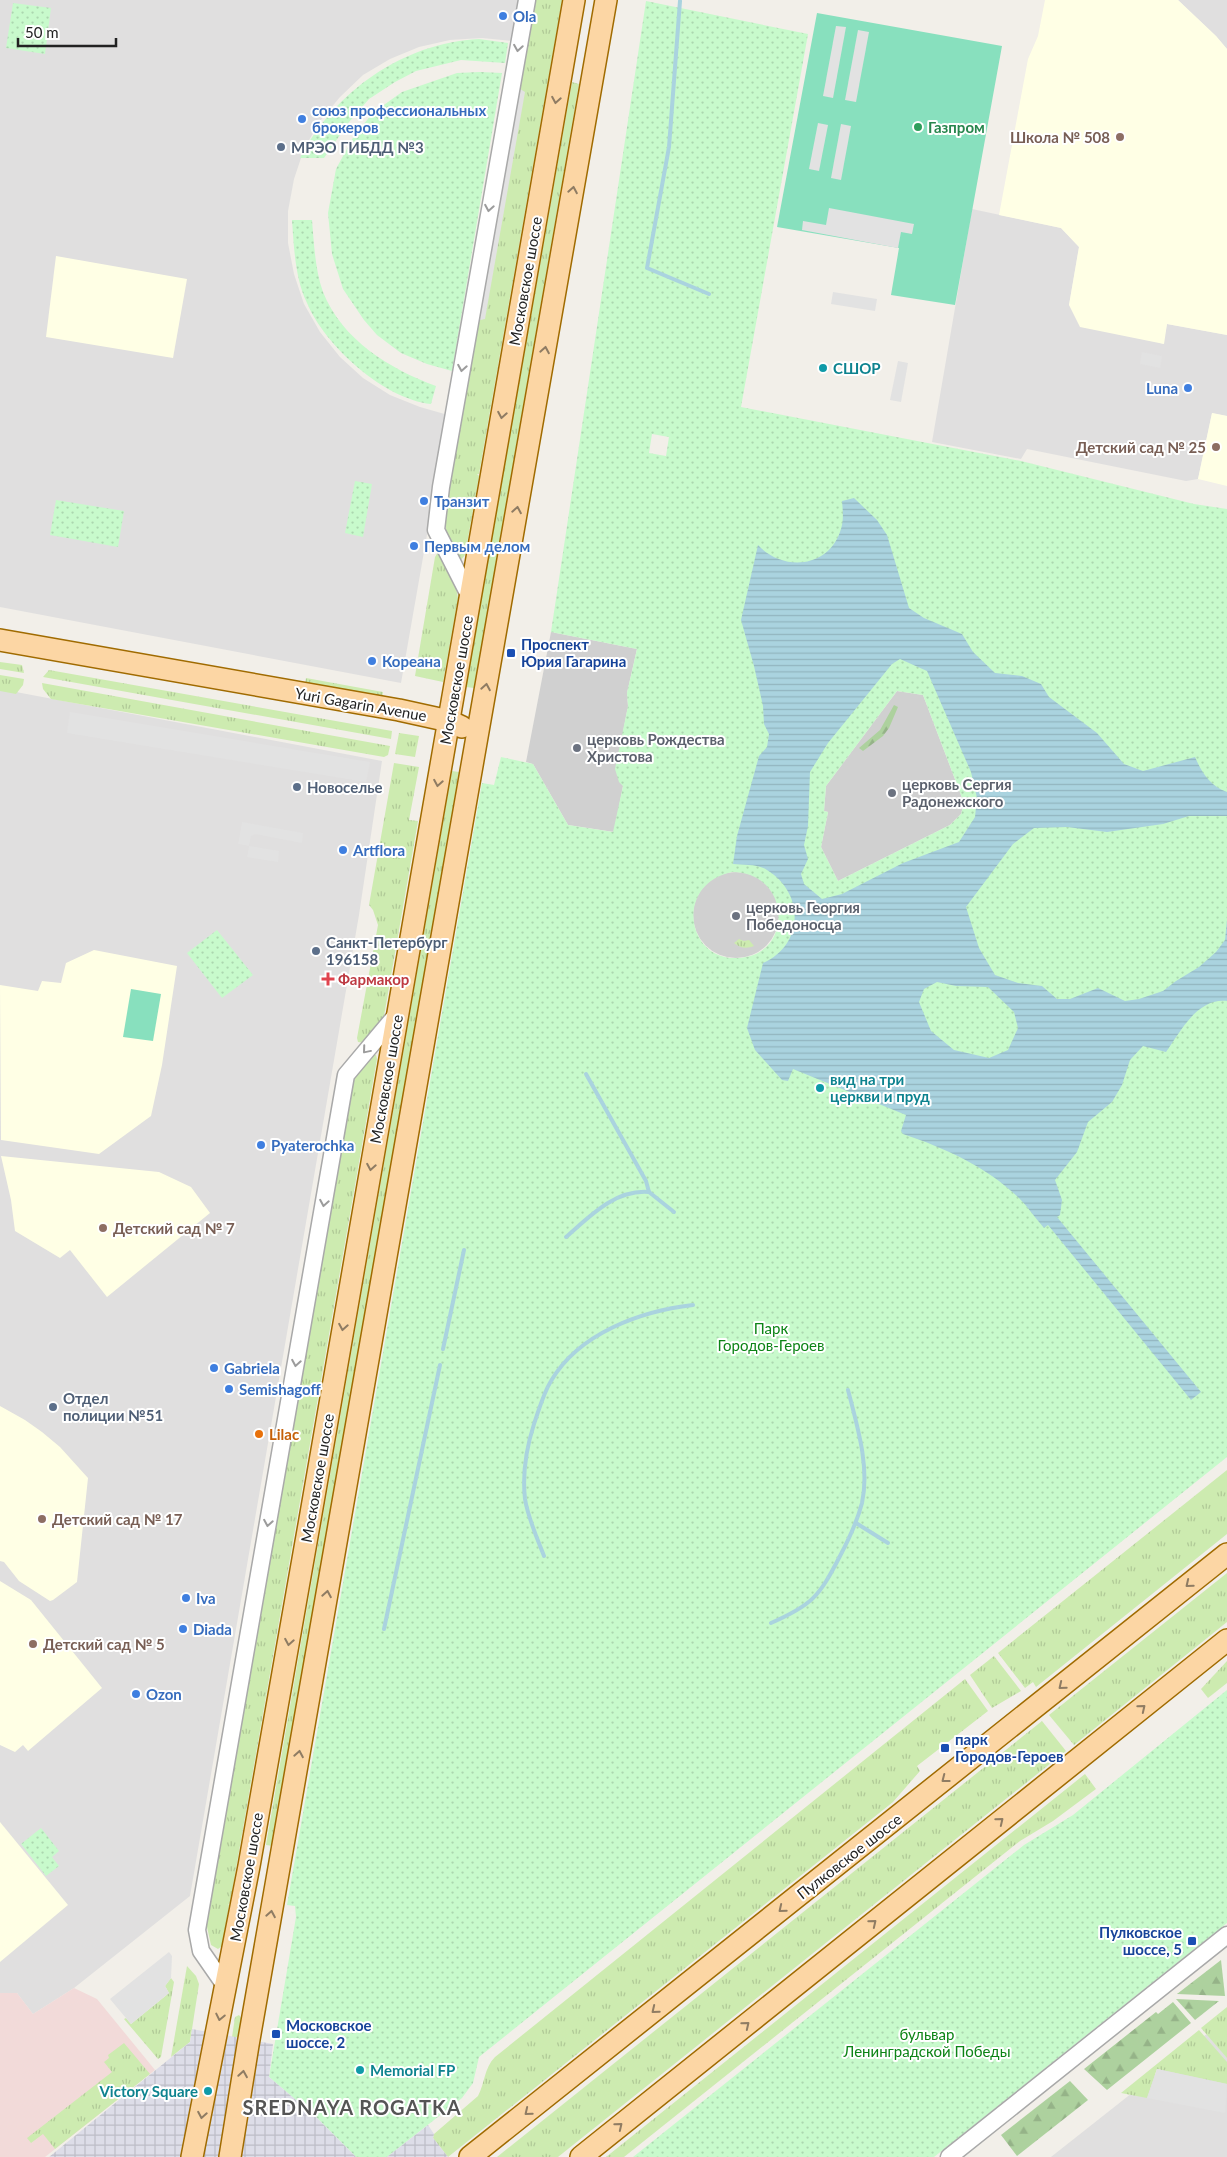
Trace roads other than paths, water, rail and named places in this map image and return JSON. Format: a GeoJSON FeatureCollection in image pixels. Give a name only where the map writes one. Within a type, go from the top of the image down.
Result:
{"type":"FeatureCollection","features":[{"type":"Feature","properties":{"kind":"main road","name":"Московское шоссе"},"geometry":{"type":"LineString","coordinates":[[192,2157],[249,1866],[574,0]]}},
{"type":"Feature","properties":{"kind":"main road","name":"Московское шоссе"},"geometry":{"type":"LineString","coordinates":[[230,2157],[606,0]]}},
{"type":"Feature","properties":{"kind":"main road","name":"Yuri Gagarin Avenue"},"geometry":{"type":"LineString","coordinates":[[0,640],[399,710],[448,728],[478,736]]}},
{"type":"Feature","properties":{"kind":"main road","name":"Yuri Gagarin Avenue"},"geometry":{"type":"LineString","coordinates":[[0,654],[397,724],[448,728]]}},
{"type":"Feature","properties":{"kind":"main road","name":"Пулковское шоссе"},"geometry":{"type":"LineString","coordinates":[[470,2157],[1227,1554]]}},
{"type":"Feature","properties":{"kind":"main road"},"geometry":{"type":"LineString","coordinates":[[581,2157],[1227,1640]]}},
{"type":"Feature","properties":{"kind":"main road"},"geometry":{"type":"LineString","coordinates":[[249,1866],[279,1870]]}},
{"type":"Feature","properties":{"kind":"street"},"geometry":{"type":"LineString","coordinates":[[470,598],[436,530],[441,487],[527,0]]}},
{"type":"Feature","properties":{"kind":"street"},"geometry":{"type":"LineString","coordinates":[[226,1987],[201,1951],[197,1930],[344,1084],[346,1075],[398,1013]]}},
{"type":"Feature","properties":{"kind":"street"},"geometry":{"type":"LineString","coordinates":[[949,2157],[1227,1935]]}},
{"type":"Feature","properties":{"kind":"water"},"geometry":{"type":"Polygon","coordinates":[[[854,498],[877,520],[887,535],[909,608],[924,618],[962,634],[973,652],[995,673],[1022,676],[1041,684],[1049,697],[1097,733],[1124,764],[1143,771],[1195,757],[1211,783],[1227,792],[1227,816],[1189,816],[1163,824],[1107,832],[1067,827],[1034,828],[1013,844],[966,907],[979,948],[995,975],[1018,983],[1042,986],[1057,999],[1070,999],[1098,988],[1125,1001],[1139,999],[1163,991],[1199,967],[1216,952],[1225,940],[1227,920],[1227,1001],[1216,1001],[1198,1010],[1166,1052],[1143,1046],[1130,1060],[1122,1085],[1112,1102],[1088,1122],[1077,1152],[1055,1180],[1062,1200],[1060,1215],[1057,1217],[1201,1392],[1191,1400],[1048,1225],[1044,1228],[1022,1201],[1007,1187],[979,1168],[950,1152],[903,1134],[901,1131],[906,1115],[793,1069],[788,1081],[782,1080],[755,1050],[747,1028],[763,963],[777,955],[786,944],[792,932],[795,918],[788,892],[779,880],[767,870],[759,867],[733,864],[737,836],[759,756],[767,747],[769,734],[764,724],[763,706],[741,620],[758,545],[779,559],[791,562],[815,559],[834,544],[840,532],[843,521],[842,501],[854,498]],[[900,659],[892,664],[828,743],[810,772],[808,826],[804,845],[808,859],[801,874],[804,884],[822,899],[842,894],[903,863],[959,842],[975,817],[977,798],[971,772],[927,671],[900,659]],[[937,982],[924,989],[919,1002],[931,1031],[954,1050],[989,1058],[1008,1050],[1018,1028],[1014,1012],[988,987],[956,986],[937,982]]]}},
{"type":"Feature","properties":{"kind":"waterway"},"geometry":{"type":"LineString","coordinates":[[680,1],[669,147],[647,268],[709,294]]}},
{"type":"Feature","properties":{"kind":"waterway"},"geometry":{"type":"LineString","coordinates":[[586,1074],[646,1181],[649,1192]]}},
{"type":"Feature","properties":{"kind":"waterway"},"geometry":{"type":"LineString","coordinates":[[566,1237],[603,1206],[625,1195],[637,1192],[649,1192],[674,1212]]}},
{"type":"Feature","properties":{"kind":"waterway"},"geometry":{"type":"LineString","coordinates":[[443,1349],[464,1250]]}},
{"type":"Feature","properties":{"kind":"waterway"},"geometry":{"type":"LineString","coordinates":[[544,1556],[528,1513],[524,1479],[525,1461],[531,1433],[543,1397],[551,1381],[563,1364],[578,1350],[595,1337],[613,1327],[653,1313],[693,1305]]}},
{"type":"Feature","properties":{"kind":"waterway"},"geometry":{"type":"LineString","coordinates":[[384,1629],[440,1365]]}},
{"type":"Feature","properties":{"kind":"waterway"},"geometry":{"type":"LineString","coordinates":[[771,1623],[805,1605],[820,1590],[833,1570],[858,1517],[864,1489],[863,1461],[848,1390]]}},
{"type":"Feature","properties":{"kind":"waterway"},"geometry":{"type":"LineString","coordinates":[[856,1523],[888,1543]]}},
{"type":"Feature","properties":{"kind":"place","name":"Ola"},"geometry":{"type":"Point","coordinates":[503,16]}},
{"type":"Feature","properties":{"kind":"place","name":"союз профессиональных брокеров"},"geometry":{"type":"Point","coordinates":[302,119]}},
{"type":"Feature","properties":{"kind":"place","name":"Газпром"},"geometry":{"type":"Point","coordinates":[918,127]}},
{"type":"Feature","properties":{"kind":"place","name":"Школа № 508"},"geometry":{"type":"Point","coordinates":[1120,137]}},
{"type":"Feature","properties":{"kind":"place","name":"МРЭО ГИБДД №3"},"geometry":{"type":"Point","coordinates":[281,147]}},
{"type":"Feature","properties":{"kind":"place","name":"СШОР"},"geometry":{"type":"Point","coordinates":[823,368]}},
{"type":"Feature","properties":{"kind":"place","name":"Luna"},"geometry":{"type":"Point","coordinates":[1188,388]}},
{"type":"Feature","properties":{"kind":"place","name":"Детский сад № 25"},"geometry":{"type":"Point","coordinates":[1216,447]}},
{"type":"Feature","properties":{"kind":"place","name":"Транзит"},"geometry":{"type":"Point","coordinates":[424,501]}},
{"type":"Feature","properties":{"kind":"place","name":"Первым делом"},"geometry":{"type":"Point","coordinates":[414,546]}},
{"type":"Feature","properties":{"kind":"place","name":"Проспект Юрия Гагарина"},"geometry":{"type":"Point","coordinates":[511,653]}},
{"type":"Feature","properties":{"kind":"place","name":"Кореана"},"geometry":{"type":"Point","coordinates":[372,661]}},
{"type":"Feature","properties":{"kind":"place","name":"церковь Рождества Христова"},"geometry":{"type":"Point","coordinates":[577,748]}},
{"type":"Feature","properties":{"kind":"place","name":"Новоселье"},"geometry":{"type":"Point","coordinates":[297,787]}},
{"type":"Feature","properties":{"kind":"place","name":"церковь Сергия Радонежского"},"geometry":{"type":"Point","coordinates":[892,793]}},
{"type":"Feature","properties":{"kind":"place","name":"Artflora"},"geometry":{"type":"Point","coordinates":[343,850]}},
{"type":"Feature","properties":{"kind":"place","name":"церковь Георгия Победоносца"},"geometry":{"type":"Point","coordinates":[736,916]}},
{"type":"Feature","properties":{"kind":"place","name":"Санкт-Петербург 196158"},"geometry":{"type":"Point","coordinates":[316,951]}},
{"type":"Feature","properties":{"kind":"place","name":"Фармакор"},"geometry":{"type":"Point","coordinates":[328,979]}},
{"type":"Feature","properties":{"kind":"place","name":"вид на три церкви и пруд"},"geometry":{"type":"Point","coordinates":[820,1088]}},
{"type":"Feature","properties":{"kind":"place","name":"Pyaterochka"},"geometry":{"type":"Point","coordinates":[261,1145]}},
{"type":"Feature","properties":{"kind":"place","name":"Детский сад № 7"},"geometry":{"type":"Point","coordinates":[103,1228]}},
{"type":"Feature","properties":{"kind":"place","name":"Gabriela"},"geometry":{"type":"Point","coordinates":[214,1368]}},
{"type":"Feature","properties":{"kind":"place","name":"Semishagoff"},"geometry":{"type":"Point","coordinates":[229,1389]}},
{"type":"Feature","properties":{"kind":"place","name":"Отдел полиции №51"},"geometry":{"type":"Point","coordinates":[53,1407]}},
{"type":"Feature","properties":{"kind":"place","name":"Lilac"},"geometry":{"type":"Point","coordinates":[259,1434]}},
{"type":"Feature","properties":{"kind":"place","name":"Детский сад № 17"},"geometry":{"type":"Point","coordinates":[42,1519]}},
{"type":"Feature","properties":{"kind":"place","name":"Iva"},"geometry":{"type":"Point","coordinates":[186,1598]}},
{"type":"Feature","properties":{"kind":"place","name":"Diada"},"geometry":{"type":"Point","coordinates":[183,1629]}},
{"type":"Feature","properties":{"kind":"place","name":"Детский сад № 5"},"geometry":{"type":"Point","coordinates":[33,1644]}},
{"type":"Feature","properties":{"kind":"place","name":"Ozon"},"geometry":{"type":"Point","coordinates":[136,1694]}},
{"type":"Feature","properties":{"kind":"place","name":"парк Городов-Героев"},"geometry":{"type":"Point","coordinates":[945,1748]}},
{"type":"Feature","properties":{"kind":"place","name":"Пулковское шоссе, 5"},"geometry":{"type":"Point","coordinates":[1192,1941]}},
{"type":"Feature","properties":{"kind":"place","name":"Московское шоссе, 2"},"geometry":{"type":"Point","coordinates":[276,2034]}},
{"type":"Feature","properties":{"kind":"place","name":"Memorial FP"},"geometry":{"type":"Point","coordinates":[360,2070]}},
{"type":"Feature","properties":{"kind":"place","name":"Victory Square"},"geometry":{"type":"Point","coordinates":[208,2091]}},
{"type":"Feature","properties":{"kind":"district","name":"SREDNAYA ROGATKA"},"geometry":{"type":"Point","coordinates":[352,2107]}},
{"type":"Feature","properties":{"kind":"park label","name":"Парк Городов-Героев"},"geometry":{"type":"Point","coordinates":[771,1336]}},
{"type":"Feature","properties":{"kind":"park label","name":"бульвар Ленинградской Победы"},"geometry":{"type":"Point","coordinates":[927,2042]}}]}
